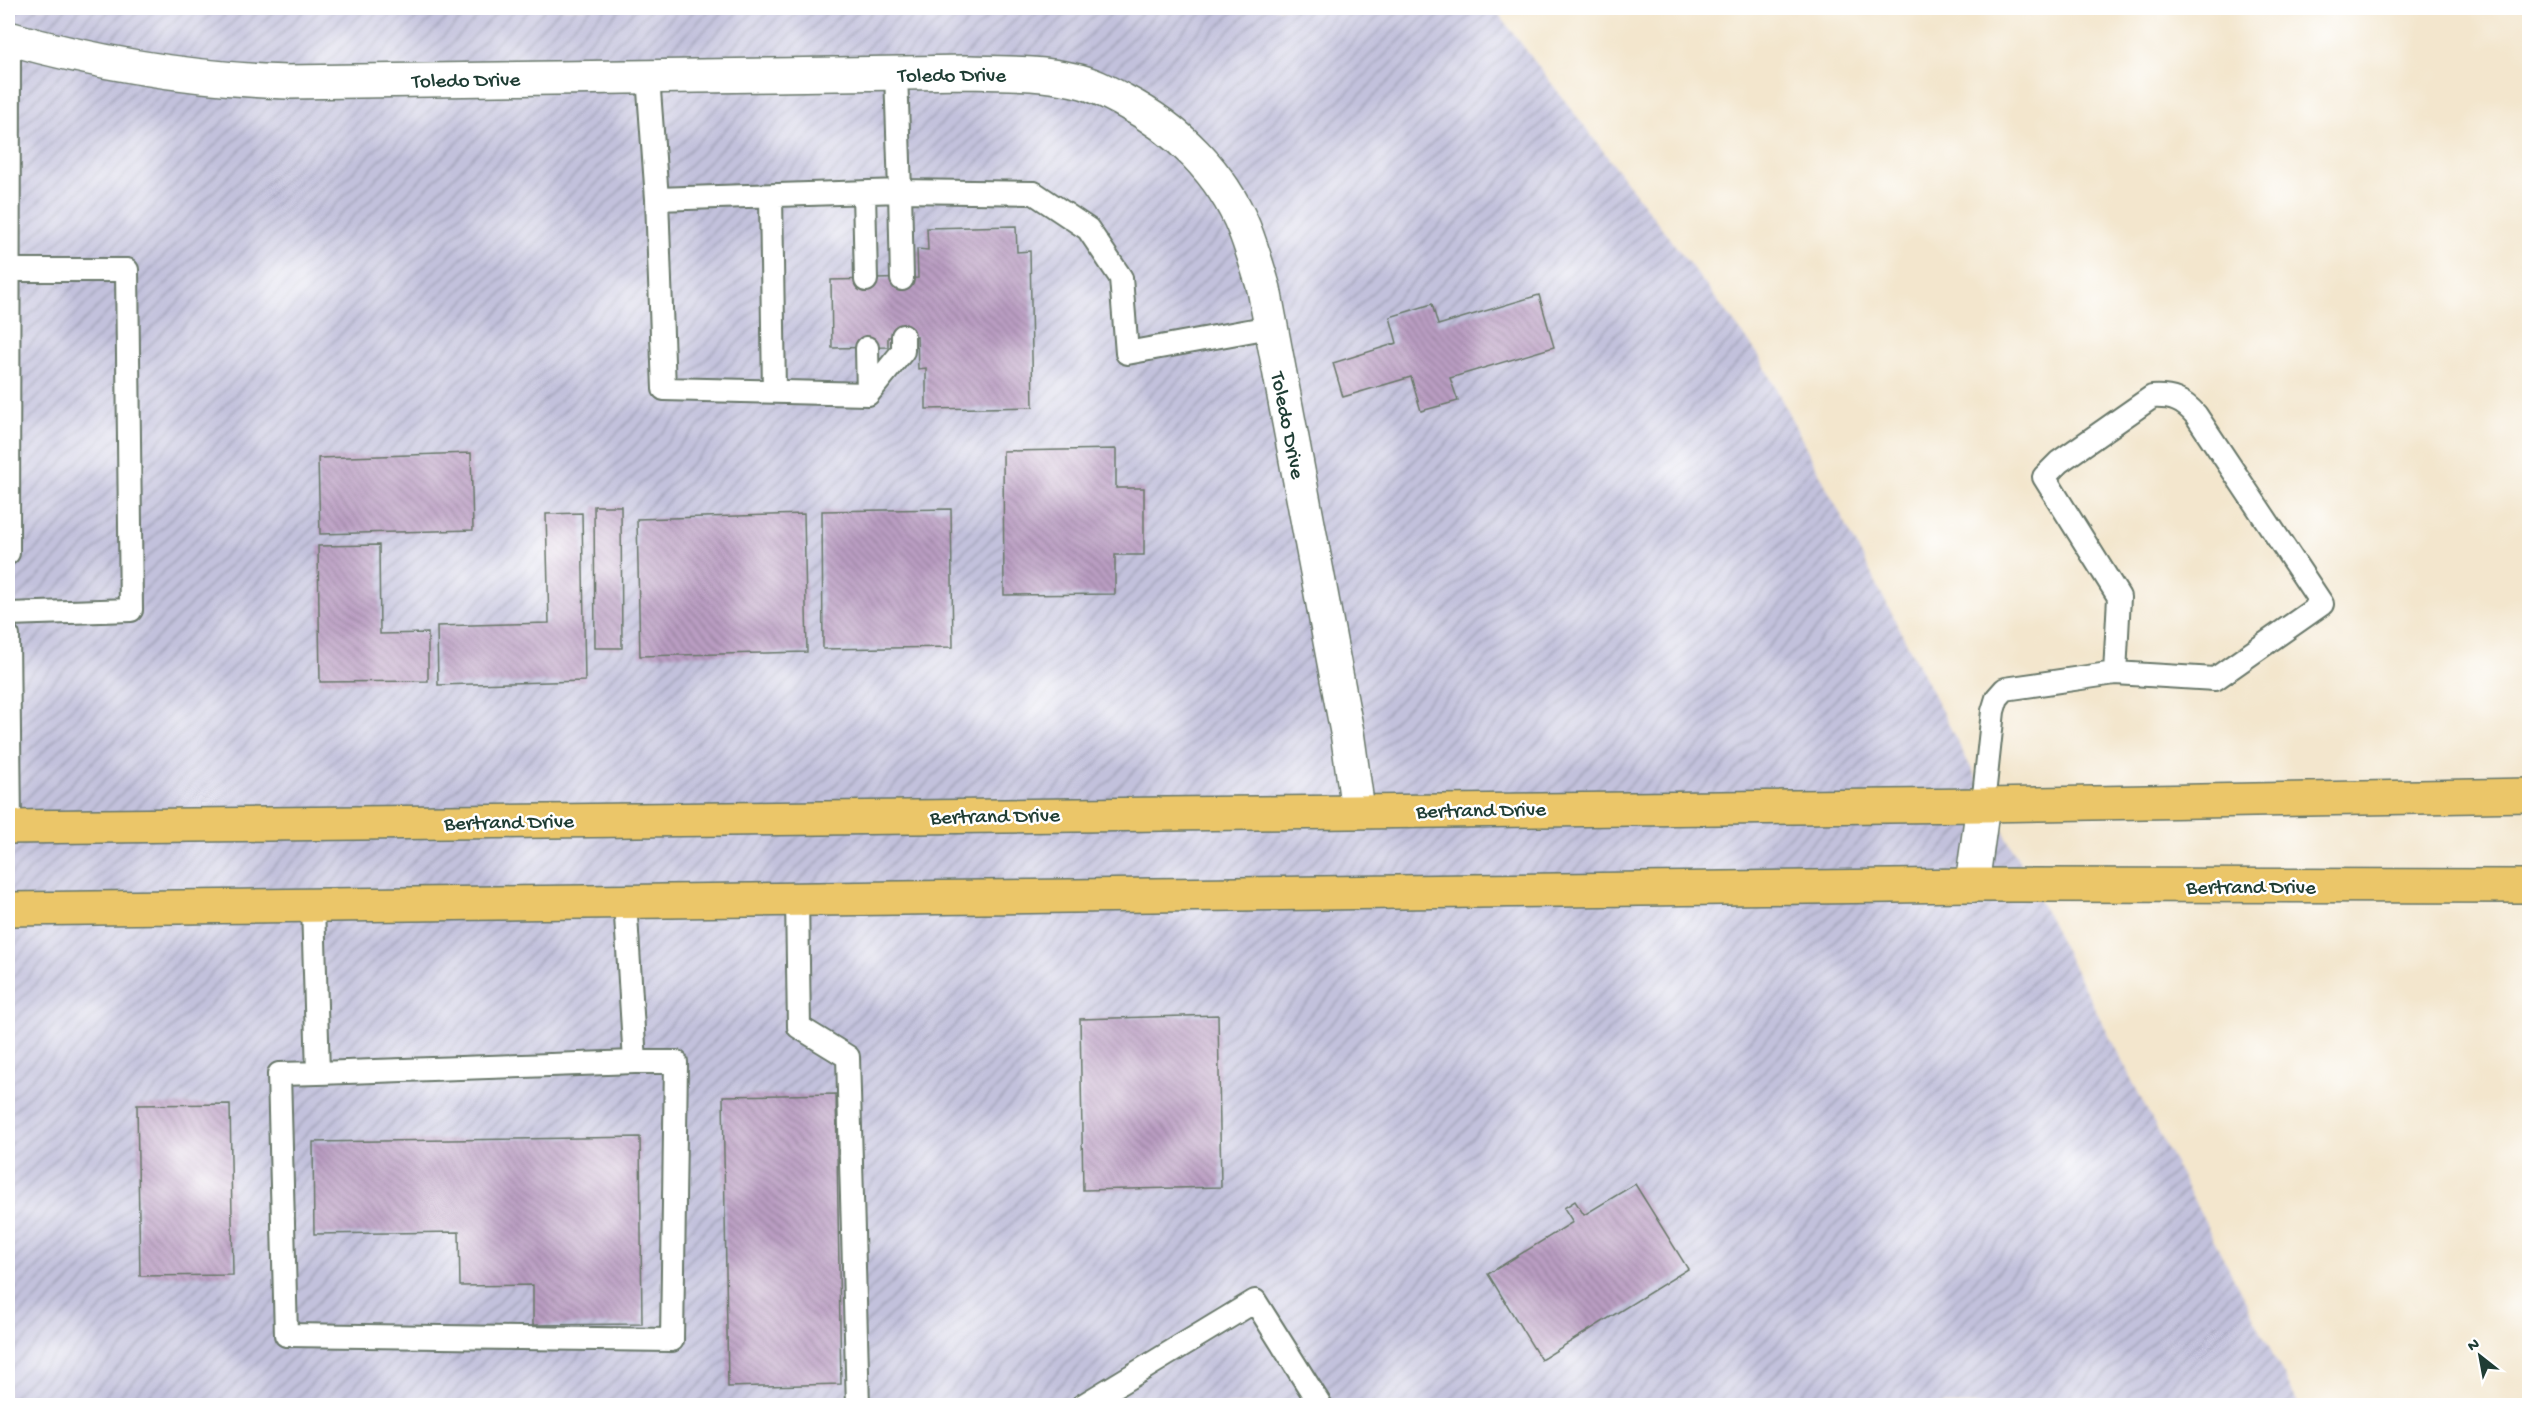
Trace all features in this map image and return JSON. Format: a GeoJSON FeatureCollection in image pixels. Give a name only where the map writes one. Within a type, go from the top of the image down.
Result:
{"type":"FeatureCollection","features":[{"type":"Feature","properties":{"kind":"main road","name":"Bertrand Drive"},"geometry":{"type":"LineString","coordinates":[[9,827],[1983,804],[2529,795]]}},
{"type":"Feature","properties":{"kind":"main road","name":"Bertrand Drive"},"geometry":{"type":"LineString","coordinates":[[8,909],[1972,885],[2529,886]]}},
{"type":"Feature","properties":{"kind":"street","name":"Toledo Drive"},"geometry":{"type":"LineString","coordinates":[[8,39],[77,57],[227,80],[288,82],[969,72],[1075,80],[1101,89],[1152,115],[1174,132],[1202,162],[1225,192],[1244,227],[1264,289],[1347,732],[1358,810]]}},
{"type":"Feature","properties":{"kind":"street"},"geometry":{"type":"LineString","coordinates":[[1972,885],[1983,804]]}},
{"type":"Feature","properties":{"kind":"lane"},"geometry":{"type":"LineString","coordinates":[[8,39],[8,553]]}},
{"type":"Feature","properties":{"kind":"lane"},"geometry":{"type":"LineString","coordinates":[[896,73],[902,279]]}},
{"type":"Feature","properties":{"kind":"lane"},"geometry":{"type":"LineString","coordinates":[[648,77],[657,199],[664,389],[868,394]]}},
{"type":"Feature","properties":{"kind":"lane"},"geometry":{"type":"LineString","coordinates":[[657,199],[900,191],[1034,193],[1089,229],[1120,278],[1127,353],[1270,327]]}},
{"type":"Feature","properties":{"kind":"lane"},"geometry":{"type":"LineString","coordinates":[[864,193],[866,280]]}},
{"type":"Feature","properties":{"kind":"lane"},"geometry":{"type":"LineString","coordinates":[[771,196],[774,391]]}},
{"type":"Feature","properties":{"kind":"lane"},"geometry":{"type":"LineString","coordinates":[[8,614],[131,610],[127,270],[9,270]]}},
{"type":"Feature","properties":{"kind":"lane"},"geometry":{"type":"LineString","coordinates":[[868,394],[903,351],[903,336]]}},
{"type":"Feature","properties":{"kind":"lane"},"geometry":{"type":"LineString","coordinates":[[867,348],[868,394]]}},
{"type":"Feature","properties":{"kind":"lane"},"geometry":{"type":"LineString","coordinates":[[1983,804],[1993,711],[1997,698],[2005,689],[2115,674],[2215,679],[2322,604],[2196,415],[2184,401],[2166,397],[2152,397],[2059,462],[2044,477],[2119,597],[2115,674]]}},
{"type":"Feature","properties":{"kind":"lane"},"geometry":{"type":"LineString","coordinates":[[8,636],[9,827]]}},
{"type":"Feature","properties":{"kind":"lane"},"geometry":{"type":"LineString","coordinates":[[797,899],[799,1027],[848,1058],[858,1406]]}},
{"type":"Feature","properties":{"kind":"lane"},"geometry":{"type":"LineString","coordinates":[[625,900],[635,1062]]}},
{"type":"Feature","properties":{"kind":"lane"},"geometry":{"type":"LineString","coordinates":[[312,906],[318,1073]]}},
{"type":"Feature","properties":{"kind":"lane"},"geometry":{"type":"LineString","coordinates":[[676,1062],[672,1340],[286,1335],[279,1074],[318,1073],[676,1062]]}},
{"type":"Feature","properties":{"kind":"lane"},"geometry":{"type":"LineString","coordinates":[[1082,1406],[1255,1301],[1321,1406]]}},
{"type":"Feature","properties":{"kind":"shaded area"},"geometry":{"type":"Polygon","coordinates":[[[8,8],[1494,8],[1758,354],[2299,1405],[8,1405],[8,8]]]}},
{"type":"Feature","properties":{"kind":"building"},"geometry":{"type":"Polygon","coordinates":[[[1016,226],[1017,252],[1030,251],[1033,407],[926,409],[926,368],[918,369],[917,336],[888,337],[888,347],[832,348],[831,280],[918,278],[917,249],[928,250],[927,228],[1016,226]]]}},
{"type":"Feature","properties":{"kind":"building"},"geometry":{"type":"Polygon","coordinates":[[[1539,295],[1554,347],[1450,378],[1458,401],[1421,411],[1411,377],[1343,397],[1333,363],[1397,343],[1390,317],[1432,304],[1438,325],[1539,295]]]}},
{"type":"Feature","properties":{"kind":"building"},"geometry":{"type":"Polygon","coordinates":[[[1116,449],[1116,488],[1144,488],[1144,555],[1115,555],[1115,594],[1004,595],[1003,451],[1116,449]]]}},
{"type":"Feature","properties":{"kind":"building"},"geometry":{"type":"Polygon","coordinates":[[[471,453],[473,530],[320,534],[318,458],[471,453]]]}},
{"type":"Feature","properties":{"kind":"building"},"geometry":{"type":"Polygon","coordinates":[[[594,506],[621,506],[622,648],[595,648],[594,506]]]}},
{"type":"Feature","properties":{"kind":"building"},"geometry":{"type":"Polygon","coordinates":[[[951,509],[953,647],[823,649],[822,511],[951,509]]]}},
{"type":"Feature","properties":{"kind":"building"},"geometry":{"type":"Polygon","coordinates":[[[582,513],[585,681],[438,685],[437,626],[549,623],[546,514],[582,513]]]}},
{"type":"Feature","properties":{"kind":"building"},"geometry":{"type":"Polygon","coordinates":[[[804,514],[807,652],[640,656],[637,519],[804,514]]]}},
{"type":"Feature","properties":{"kind":"building"},"geometry":{"type":"Polygon","coordinates":[[[379,545],[380,634],[428,633],[428,681],[320,682],[318,546],[379,545]]]}},
{"type":"Feature","properties":{"kind":"building"},"geometry":{"type":"Polygon","coordinates":[[[1218,1015],[1221,1187],[1083,1190],[1080,1019],[1218,1015]]]}},
{"type":"Feature","properties":{"kind":"building"},"geometry":{"type":"Polygon","coordinates":[[[836,1094],[841,1384],[728,1387],[723,1096],[836,1094]]]}},
{"type":"Feature","properties":{"kind":"building"},"geometry":{"type":"Polygon","coordinates":[[[230,1104],[233,1275],[140,1276],[137,1105],[230,1104]]]}},
{"type":"Feature","properties":{"kind":"building"},"geometry":{"type":"Polygon","coordinates":[[[640,1137],[642,1324],[533,1325],[533,1285],[460,1286],[459,1232],[314,1234],[313,1142],[640,1137]]]}},
{"type":"Feature","properties":{"kind":"building"},"geometry":{"type":"Polygon","coordinates":[[[1635,1184],[1688,1269],[1541,1360],[1488,1274],[1573,1222],[1564,1208],[1575,1201],[1584,1215],[1635,1184]]]}}]}
